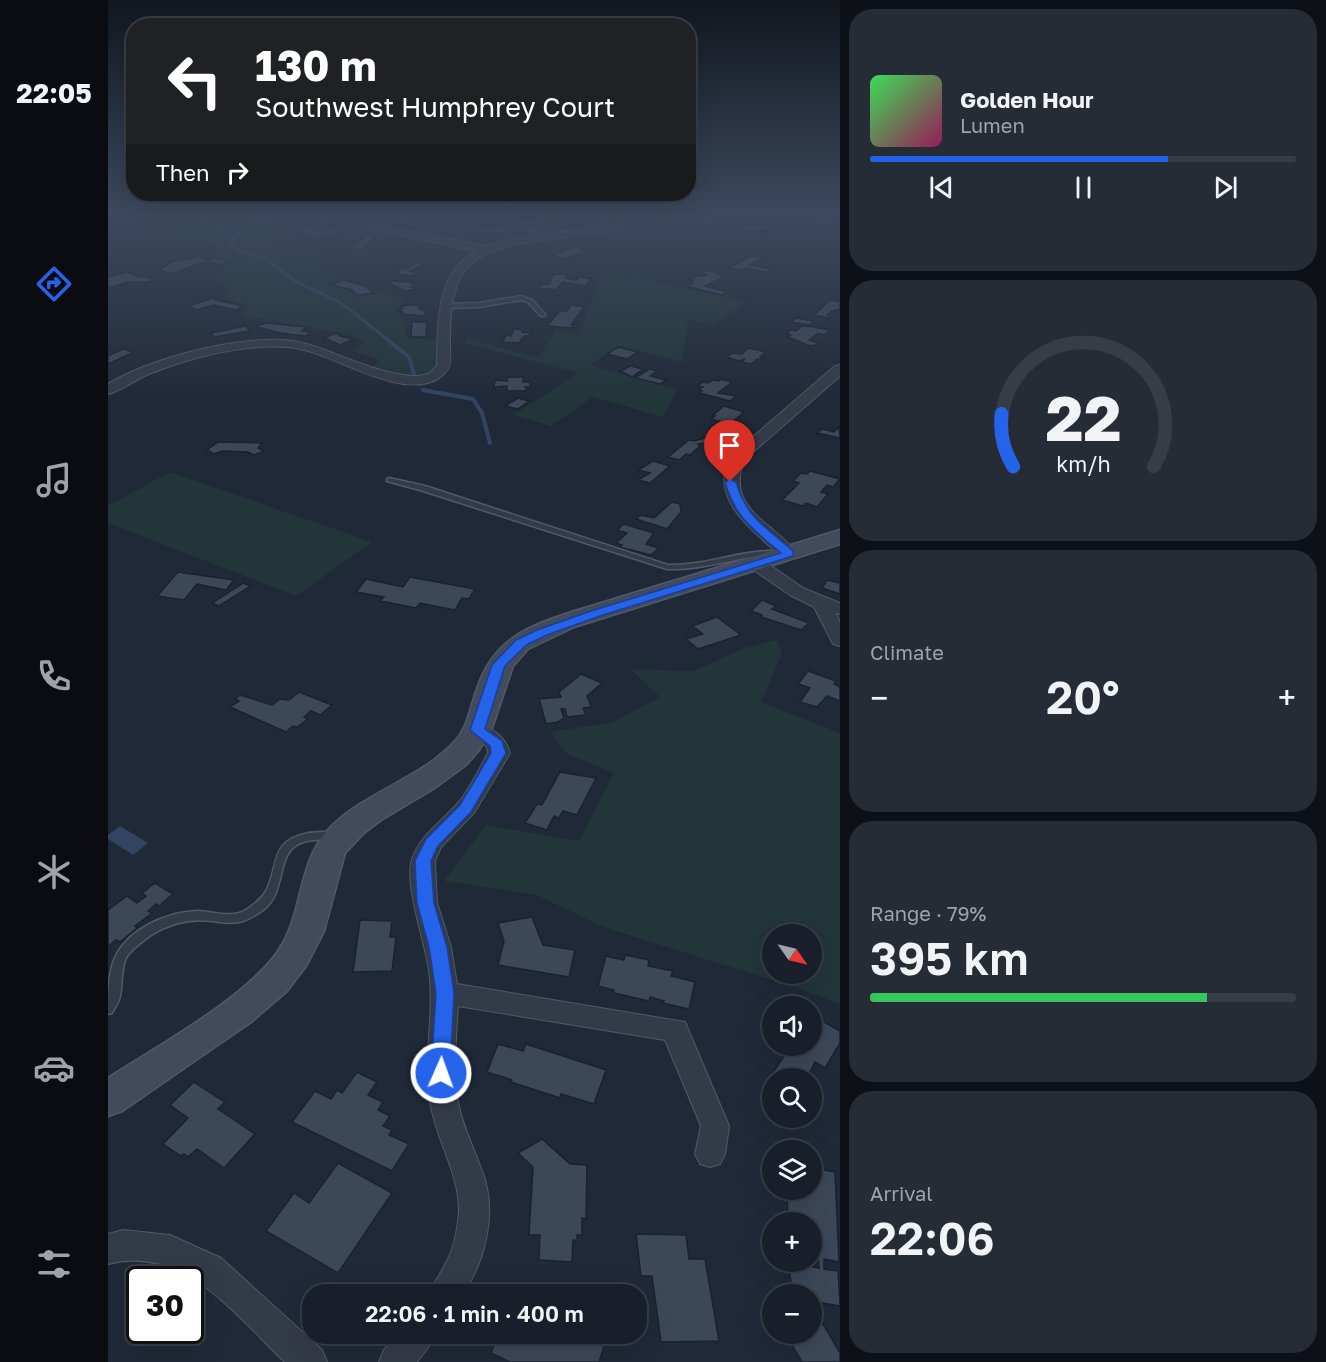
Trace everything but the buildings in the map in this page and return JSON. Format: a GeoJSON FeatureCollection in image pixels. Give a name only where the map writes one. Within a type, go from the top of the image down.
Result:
{"type":"FeatureCollection","features":[{"type":"Feature","properties":{"kind":"main road"},"geometry":{"type":"LineString","coordinates":[[108,1099],[235,1014],[279,977],[303,938],[312,916],[322,867],[330,848],[341,835],[364,817],[428,780],[455,758],[477,730],[498,665],[512,649],[530,637],[596,613],[758,565],[840,537]]}},
{"type":"Feature","properties":{"kind":"street"},"geometry":{"type":"LineString","coordinates":[[108,390],[115,379],[147,370],[245,347],[283,343],[316,349],[393,378],[411,380],[432,378],[440,372],[443,366],[447,291],[455,276]]}},
{"type":"Feature","properties":{"kind":"street"},"geometry":{"type":"LineString","coordinates":[[789,554],[744,515],[730,482],[732,466],[737,458],[840,369]]}},
{"type":"Feature","properties":{"kind":"street"},"geometry":{"type":"LineString","coordinates":[[758,565],[792,591],[840,609]]}},
{"type":"Feature","properties":{"kind":"street"},"geometry":{"type":"LineString","coordinates":[[822,604],[840,640]]}},
{"type":"Feature","properties":{"kind":"street"},"geometry":{"type":"LineString","coordinates":[[452,1284],[460,1271],[470,1240],[474,1210],[470,1181],[450,1130],[444,1101],[441,1073],[445,993],[438,947],[425,903],[423,861],[431,843],[466,808],[499,753],[496,744],[477,730]]}},
{"type":"Feature","properties":{"kind":"street"},"geometry":{"type":"LineString","coordinates":[[445,993],[675,1030],[715,1126],[710,1154]]}},
{"type":"Feature","properties":{"kind":"street"},"geometry":{"type":"LineString","coordinates":[[108,1249],[123,1245],[138,1245],[170,1250],[210,1269],[310,1362]]}},
{"type":"Feature","properties":{"kind":"street"},"geometry":{"type":"LineString","coordinates":[[396,1362],[410,1344]]}},
{"type":"Feature","properties":{"kind":"lane"},"geometry":{"type":"LineString","coordinates":[[445,306],[479,305],[521,298],[530,301],[543,315]]}},
{"type":"Feature","properties":{"kind":"lane"},"geometry":{"type":"LineString","coordinates":[[388,480],[422,488],[667,567],[687,568],[754,552],[789,554]]}},
{"type":"Feature","properties":{"kind":"lane"},"geometry":{"type":"LineString","coordinates":[[108,1009],[113,996],[110,979],[112,968],[124,951],[138,938],[154,927],[181,915],[203,915],[228,919],[245,916],[270,896],[282,852],[290,843],[305,838],[341,835]]}},
{"type":"Feature","properties":{"kind":"green space"},"geometry":{"type":"Polygon","coordinates":[[[340,276],[326,285],[348,291],[356,297],[382,293],[407,300],[395,309],[404,320],[406,338],[439,340],[436,369],[428,374],[403,377],[370,368],[380,360],[353,351],[364,342],[346,334],[244,316],[249,306],[228,299],[225,285],[207,277],[340,276]]]}},
{"type":"Feature","properties":{"kind":"green space"},"geometry":{"type":"Polygon","coordinates":[[[601,276],[628,276],[746,302],[714,325],[688,319],[682,362],[619,346],[590,365],[677,390],[663,417],[593,397],[551,426],[513,415],[578,373],[465,343],[466,338],[538,358],[556,330],[579,335],[601,276]]]}},
{"type":"Feature","properties":{"kind":"green space"},"geometry":{"type":"Polygon","coordinates":[[[170,472],[372,542],[296,596],[108,523],[108,506],[170,472]]]}},
{"type":"Feature","properties":{"kind":"green space"},"geometry":{"type":"Polygon","coordinates":[[[777,640],[782,654],[761,702],[840,733],[840,1004],[785,984],[822,984],[822,924],[762,924],[762,977],[603,927],[537,895],[444,881],[486,825],[579,841],[614,773],[567,754],[550,732],[613,722],[660,697],[630,669],[693,671],[745,648],[777,640]]]}},
{"type":"Feature","properties":{"kind":"water"},"geometry":{"type":"Polygon","coordinates":[[[120,826],[148,843],[133,855],[108,839],[108,835],[120,826]]]}},
{"type":"Feature","properties":{"kind":"waterway"},"geometry":{"type":"LineString","coordinates":[[288,276],[341,303],[392,343]]}},
{"type":"Feature","properties":{"kind":"waterway"},"geometry":{"type":"LineString","coordinates":[[390,342],[409,357],[414,374]]}},
{"type":"Feature","properties":{"kind":"waterway"},"geometry":{"type":"LineString","coordinates":[[423,390],[473,399],[482,413],[490,443]]}},
{"type":"Feature","properties":{"kind":"route"},"geometry":{"type":"LineString","coordinates":[[441,1073],[445,993],[438,947],[425,903],[422,879],[423,861],[431,843],[466,808],[499,753],[496,744],[477,730],[498,665],[512,649],[530,637],[568,622],[789,554],[744,515],[730,482]]}}]}
